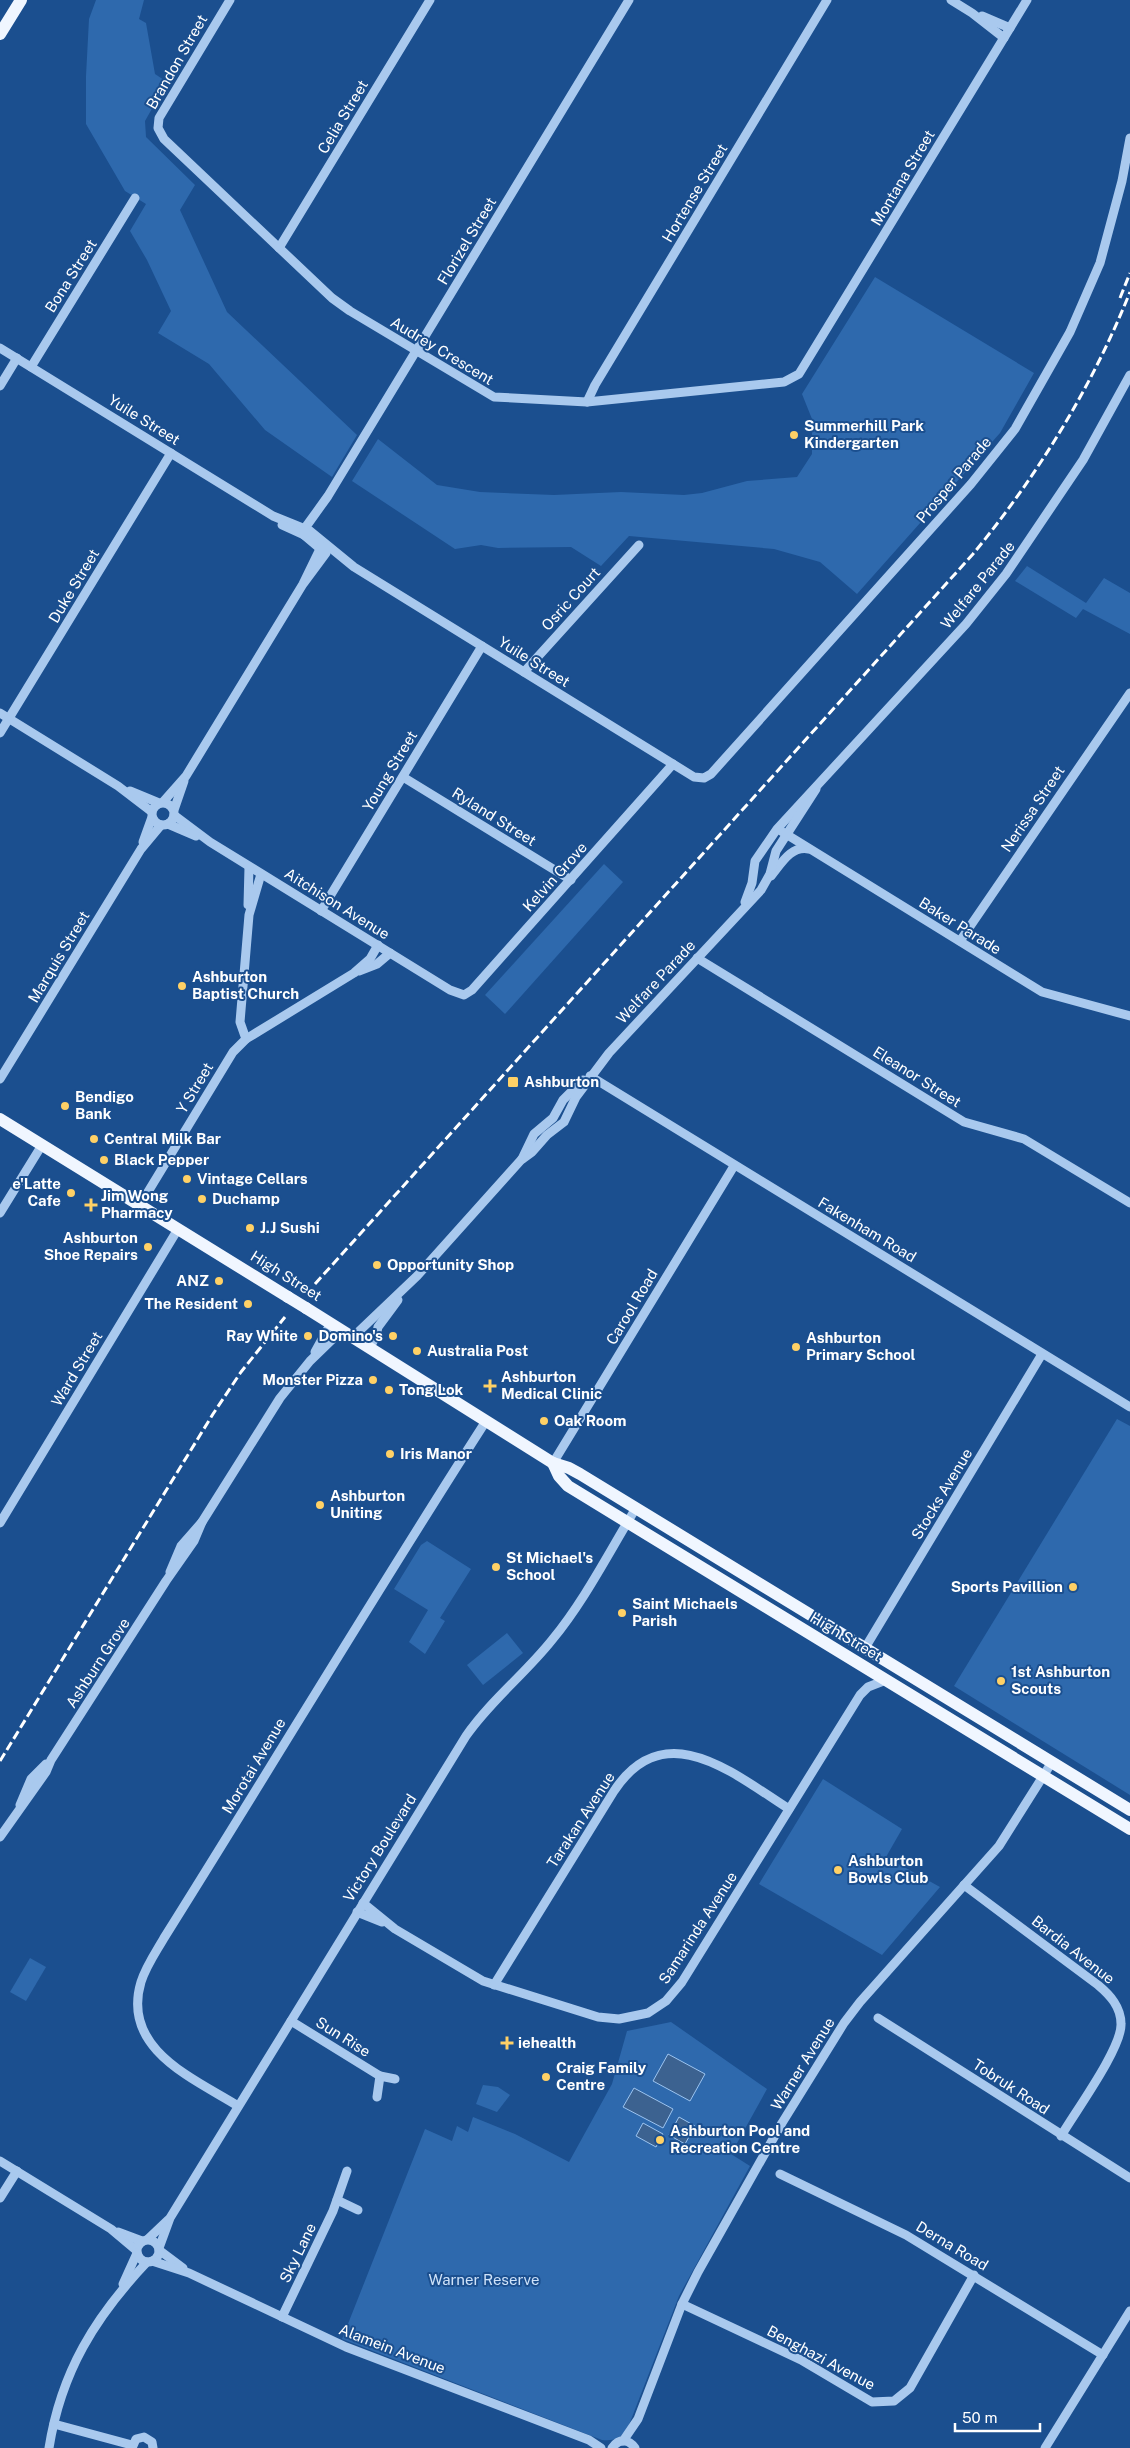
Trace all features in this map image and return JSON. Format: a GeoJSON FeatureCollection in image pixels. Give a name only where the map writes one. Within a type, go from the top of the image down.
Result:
{"type":"FeatureCollection","features":[{"type":"Feature","properties":{"kind":"main road"},"geometry":{"type":"LineString","coordinates":[[2,28],[21,0]]}},
{"type":"Feature","properties":{"kind":"main road","name":"High Street"},"geometry":{"type":"LineString","coordinates":[[0,1119],[370,1347],[553,1463],[569,1468],[636,1508],[1130,1810]]}},
{"type":"Feature","properties":{"kind":"main road","name":"High Street"},"geometry":{"type":"LineString","coordinates":[[553,1463],[559,1476],[568,1486],[1130,1830]]}},
{"type":"Feature","properties":{"kind":"street","name":"Brandon Street"},"geometry":{"type":"LineString","coordinates":[[164,140],[159,133],[159,118],[230,0]]}},
{"type":"Feature","properties":{"kind":"street","name":"Celia Street"},"geometry":{"type":"LineString","coordinates":[[279,248],[430,0]]}},
{"type":"Feature","properties":{"kind":"street","name":"Florizel Street"},"geometry":{"type":"LineString","coordinates":[[307,531],[629,0]]}},
{"type":"Feature","properties":{"kind":"street","name":"Hortense Street"},"geometry":{"type":"LineString","coordinates":[[587,402],[600,377],[828,0]]}},
{"type":"Feature","properties":{"kind":"street"},"geometry":{"type":"LineString","coordinates":[[951,0],[972,12],[1010,28]]}},
{"type":"Feature","properties":{"kind":"street","name":"Montana Street"},"geometry":{"type":"LineString","coordinates":[[803,370],[1028,0]]}},
{"type":"Feature","properties":{"kind":"street"},"geometry":{"type":"LineString","coordinates":[[972,12],[1004,38]]}},
{"type":"Feature","properties":{"kind":"street","name":"Prosper Parade"},"geometry":{"type":"LineString","coordinates":[[700,778],[711,774],[721,763],[971,484],[1015,429],[1070,332],[1100,263],[1122,181],[1130,138]]}},
{"type":"Feature","properties":{"kind":"street","name":"Audrey Crescent"},"geometry":{"type":"LineString","coordinates":[[164,140],[343,307],[490,396],[587,402],[784,382],[796,378],[803,370]]}},
{"type":"Feature","properties":{"kind":"street","name":"Bona Street"},"geometry":{"type":"LineString","coordinates":[[31,367],[135,198]]}},
{"type":"Feature","properties":{"kind":"street","name":"Yuile Street"},"geometry":{"type":"LineString","coordinates":[[0,348],[273,516],[287,528],[307,531],[324,549],[673,764],[700,778]]}},
{"type":"Feature","properties":{"kind":"street"},"geometry":{"type":"LineString","coordinates":[[0,386],[17,358]]}},
{"type":"Feature","properties":{"kind":"street","name":"Welfare Parade"},"geometry":{"type":"LineString","coordinates":[[743,907],[750,890],[755,861],[777,829],[796,806],[816,789],[966,624],[1006,574],[1084,460],[1130,375]]}},
{"type":"Feature","properties":{"kind":"street","name":"Duke Street"},"geometry":{"type":"LineString","coordinates":[[0,733],[171,453]]}},
{"type":"Feature","properties":{"kind":"street","name":"Osric Court"},"geometry":{"type":"LineString","coordinates":[[524,672],[638,545]]}},
{"type":"Feature","properties":{"kind":"street"},"geometry":{"type":"LineString","coordinates":[[152,815],[154,806],[161,802],[186,776],[324,549]]}},
{"type":"Feature","properties":{"kind":"street","name":"Young Street"},"geometry":{"type":"LineString","coordinates":[[322,911],[482,646]]}},
{"type":"Feature","properties":{"kind":"street","name":"Nerissa Street"},"geometry":{"type":"LineString","coordinates":[[960,942],[1130,693]]}},
{"type":"Feature","properties":{"kind":"street"},"geometry":{"type":"LineString","coordinates":[[0,713],[118,786],[165,824],[174,812],[186,776]]}},
{"type":"Feature","properties":{"kind":"street","name":"Kelvin Grove"},"geometry":{"type":"LineString","coordinates":[[450,990],[460,995],[472,990],[673,764]]}},
{"type":"Feature","properties":{"kind":"street","name":"Ryland Street"},"geometry":{"type":"LineString","coordinates":[[403,777],[571,880]]}},
{"type":"Feature","properties":{"kind":"street"},"geometry":{"type":"LineString","coordinates":[[118,786],[170,804],[174,812]]}},
{"type":"Feature","properties":{"kind":"street","name":"Welfare Parade"},"geometry":{"type":"LineString","coordinates":[[521,1160],[534,1134],[552,1120],[568,1094],[590,1076],[768,880],[773,856],[816,789]]}},
{"type":"Feature","properties":{"kind":"street","name":"Aitchison Avenue"},"geometry":{"type":"LineString","coordinates":[[174,812],[210,842],[450,990]]}},
{"type":"Feature","properties":{"kind":"street","name":"Marquis Street"},"geometry":{"type":"LineString","coordinates":[[141,849],[152,815]]}},
{"type":"Feature","properties":{"kind":"street","name":"Aitchison Avenue"},"geometry":{"type":"LineString","coordinates":[[165,824],[210,842]]}},
{"type":"Feature","properties":{"kind":"street","name":"Marquis Street"},"geometry":{"type":"LineString","coordinates":[[0,1079],[141,849],[165,824]]}},
{"type":"Feature","properties":{"kind":"street","name":"Baker Parade"},"geometry":{"type":"LineString","coordinates":[[777,829],[1046,994],[1130,1016]]}},
{"type":"Feature","properties":{"kind":"street"},"geometry":{"type":"LineString","coordinates":[[768,880],[794,850],[800,848],[814,851]]}},
{"type":"Feature","properties":{"kind":"street"},"geometry":{"type":"LineString","coordinates":[[246,1039],[240,1022],[249,915],[247,897],[249,867]]}},
{"type":"Feature","properties":{"kind":"street"},"geometry":{"type":"LineString","coordinates":[[249,915],[261,874]]}},
{"type":"Feature","properties":{"kind":"street","name":"Y Street"},"geometry":{"type":"LineString","coordinates":[[140,1206],[233,1052],[246,1039],[354,973],[370,959],[378,945]]}},
{"type":"Feature","properties":{"kind":"street","name":"Y Street"},"geometry":{"type":"LineString","coordinates":[[354,973],[370,968],[390,953]]}},
{"type":"Feature","properties":{"kind":"street","name":"Eleanor Street"},"geometry":{"type":"LineString","coordinates":[[697,958],[964,1122],[1024,1139],[1130,1203]]}},
{"type":"Feature","properties":{"kind":"street","name":"Welfare Parade"},"geometry":{"type":"LineString","coordinates":[[370,1347],[378,1327],[408,1285],[521,1160],[532,1152],[547,1135],[560,1127],[590,1076]]}},
{"type":"Feature","properties":{"kind":"street","name":"Fakenham Road"},"geometry":{"type":"LineString","coordinates":[[590,1076],[1130,1407]]}},
{"type":"Feature","properties":{"kind":"street"},"geometry":{"type":"LineString","coordinates":[[552,1120],[560,1127]]}},
{"type":"Feature","properties":{"kind":"street"},"geometry":{"type":"LineString","coordinates":[[0,1213],[42,1145]]}},
{"type":"Feature","properties":{"kind":"street","name":"Carool Road"},"geometry":{"type":"LineString","coordinates":[[553,1463],[734,1166]]}},
{"type":"Feature","properties":{"kind":"street","name":"Ward Street"},"geometry":{"type":"LineString","coordinates":[[0,1523],[178,1229]]}},
{"type":"Feature","properties":{"kind":"street","name":"Welfare Parade"},"geometry":{"type":"LineString","coordinates":[[347,1333],[408,1285]]}},
{"type":"Feature","properties":{"kind":"street","name":"Ashburn Grove"},"geometry":{"type":"LineString","coordinates":[[0,1837],[18,1810],[31,1779],[51,1760],[166,1581],[180,1546],[202,1522],[274,1408],[310,1360],[331,1323]]}},
{"type":"Feature","properties":{"kind":"street","name":"Ashburn Grove"},"geometry":{"type":"LineString","coordinates":[[310,1360],[347,1333]]}},
{"type":"Feature","properties":{"kind":"street","name":"Stocks Avenue"},"geometry":{"type":"LineString","coordinates":[[865,1648],[1042,1354]]}},
{"type":"Feature","properties":{"kind":"street","name":"Morotai Avenue"},"geometry":{"type":"LineString","coordinates":[[238,2106],[175,2067],[154,2049],[145,2034],[140,2016],[141,1982],[164,1938],[371,1601],[411,1538],[428,1517],[486,1421]]}},
{"type":"Feature","properties":{"kind":"street","name":"Victory Boulevard"},"geometry":{"type":"LineString","coordinates":[[159,2249],[170,2218],[474,1724],[499,1694],[544,1650],[563,1626],[636,1508]]}},
{"type":"Feature","properties":{"kind":"street","name":"Samarinda Avenue"},"geometry":{"type":"LineString","coordinates":[[357,1912],[395,1929],[476,1978],[494,1985],[609,2018],[630,2018],[657,2007],[675,1992],[682,1982],[860,1695],[868,1687],[886,1680]]}},
{"type":"Feature","properties":{"kind":"street","name":"Tarakan Avenue"},"geometry":{"type":"LineString","coordinates":[[494,1985],[614,1790],[635,1767],[664,1754],[684,1754],[702,1757],[722,1766],[789,1809]]}},
{"type":"Feature","properties":{"kind":"street","name":"Warner Avenue"},"geometry":{"type":"LineString","coordinates":[[634,2446],[638,2419],[682,2304],[753,2173],[844,2023],[860,2002],[1007,1834],[1052,1762]]}},
{"type":"Feature","properties":{"kind":"street","name":"Bardia Avenue"},"geometry":{"type":"LineString","coordinates":[[964,1885],[1098,1985],[1106,1992],[1118,2010],[1121,2025],[1116,2046],[1061,2136]]}},
{"type":"Feature","properties":{"kind":"street","name":"Samarinda Avenue"},"geometry":{"type":"LineString","coordinates":[[363,1903],[395,1929]]}},
{"type":"Feature","properties":{"kind":"street","name":"Tobruk Road"},"geometry":{"type":"LineString","coordinates":[[878,2018],[1061,2136],[1130,2178]]}},
{"type":"Feature","properties":{"kind":"street","name":"Sun Rise"},"geometry":{"type":"LineString","coordinates":[[291,2021],[380,2076],[395,2079]]}},
{"type":"Feature","properties":{"kind":"street","name":"Sun Rise"},"geometry":{"type":"LineString","coordinates":[[377,2096],[380,2076]]}},
{"type":"Feature","properties":{"kind":"street"},"geometry":{"type":"LineString","coordinates":[[0,2161],[111,2230],[136,2252],[140,2259],[149,2261]]}},
{"type":"Feature","properties":{"kind":"street"},"geometry":{"type":"LineString","coordinates":[[0,2198],[17,2171]]}},
{"type":"Feature","properties":{"kind":"street","name":"Sky Lane"},"geometry":{"type":"LineString","coordinates":[[282,2317],[337,2200],[348,2171]]}},
{"type":"Feature","properties":{"kind":"street","name":"Derna Road"},"geometry":{"type":"LineString","coordinates":[[780,2174],[894,2228],[1103,2354]]}},
{"type":"Feature","properties":{"kind":"street"},"geometry":{"type":"LineString","coordinates":[[337,2200],[358,2210]]}},
{"type":"Feature","properties":{"kind":"street","name":"Victory Boulevard"},"geometry":{"type":"LineString","coordinates":[[145,2240],[170,2218]]}},
{"type":"Feature","properties":{"kind":"street"},"geometry":{"type":"LineString","coordinates":[[49,2448],[54,2424],[74,2362],[90,2332],[120,2291],[149,2261],[157,2257],[159,2249],[155,2242],[111,2230]]}},
{"type":"Feature","properties":{"kind":"street"},"geometry":{"type":"LineString","coordinates":[[120,2291],[136,2252],[145,2240]]}},
{"type":"Feature","properties":{"kind":"street","name":"Alamein Avenue"},"geometry":{"type":"LineString","coordinates":[[159,2249],[189,2273]]}},
{"type":"Feature","properties":{"kind":"street","name":"Alamein Avenue"},"geometry":{"type":"LineString","coordinates":[[149,2261],[189,2273],[346,2347],[589,2440],[601,2448]]}},
{"type":"Feature","properties":{"kind":"street","name":"Benghazi Avenue"},"geometry":{"type":"LineString","coordinates":[[682,2304],[800,2360],[864,2398],[887,2403],[900,2398],[910,2388],[974,2275]]}},
{"type":"Feature","properties":{"kind":"street"},"geometry":{"type":"LineString","coordinates":[[1045,2448],[1130,2311]]}},
{"type":"Feature","properties":{"kind":"street","name":"Warner Avenue"},"geometry":{"type":"LineString","coordinates":[[617,2444],[638,2419]]}},
{"type":"Feature","properties":{"kind":"street"},"geometry":{"type":"LineString","coordinates":[[54,2424],[132,2446],[136,2439],[144,2437],[152,2442],[153,2448]]}},
{"type":"Feature","properties":{"kind":"street","name":"Alamein Avenue"},"geometry":{"type":"LineString","coordinates":[[589,2440],[617,2444]]}},
{"type":"Feature","properties":{"kind":"street"},"geometry":{"type":"LineString","coordinates":[[617,2444],[634,2446]]}},
{"type":"Feature","properties":{"kind":"green space"},"geometry":{"type":"Polygon","coordinates":[[[96,0],[144,0],[139,19],[146,23],[155,74],[167,82],[145,121],[146,137],[195,185],[180,210],[227,312],[357,435],[332,477],[265,430],[209,364],[158,333],[171,311],[147,260],[130,231],[146,204],[125,191],[86,124],[89,19],[96,0]]]}},
{"type":"Feature","properties":{"kind":"green space"},"geometry":{"type":"Polygon","coordinates":[[[875,277],[1034,373],[1000,433],[857,594],[820,562],[774,549],[629,536],[601,566],[571,547],[498,548],[481,545],[455,549],[352,481],[378,439],[437,485],[480,492],[554,495],[621,492],[684,495],[702,493],[747,481],[797,477],[812,454],[812,419],[802,394],[875,277]]]}},
{"type":"Feature","properties":{"kind":"green space"},"geometry":{"type":"Polygon","coordinates":[[[1027,566],[1086,603],[1104,578],[1130,593],[1130,634],[1083,609],[1076,618],[1015,581],[1027,566]]]}},
{"type":"Feature","properties":{"kind":"green space"},"geometry":{"type":"Polygon","coordinates":[[[604,864],[623,882],[505,1014],[485,995],[604,864]]]}},
{"type":"Feature","properties":{"kind":"green space"},"geometry":{"type":"Polygon","coordinates":[[[1117,1419],[1130,1426],[1130,1795],[954,1686],[1117,1419]]]}},
{"type":"Feature","properties":{"kind":"green space"},"geometry":{"type":"Polygon","coordinates":[[[427,1541],[471,1569],[440,1618],[445,1621],[425,1654],[409,1642],[428,1610],[394,1589],[421,1545],[427,1541]]]}},
{"type":"Feature","properties":{"kind":"green space"},"geometry":{"type":"Polygon","coordinates":[[[507,1633],[523,1653],[483,1685],[467,1665],[507,1633]]]}},
{"type":"Feature","properties":{"kind":"green space","name":"Ashburton Bowls Club"},"geometry":{"type":"Polygon","coordinates":[[[823,1779],[902,1829],[886,1857],[940,1887],[882,1955],[759,1884],[823,1779]]]}},
{"type":"Feature","properties":{"kind":"green space"},"geometry":{"type":"Polygon","coordinates":[[[30,1958],[46,1967],[26,2001],[10,1992],[30,1958]]]}},
{"type":"Feature","properties":{"kind":"green space","name":"Warner Reserve"},"geometry":{"type":"Polygon","coordinates":[[[671,2022],[767,2089],[731,2154],[750,2166],[679,2296],[627,2430],[622,2436],[616,2439],[602,2440],[342,2339],[425,2129],[452,2141],[457,2126],[468,2132],[473,2117],[515,2134],[569,2162],[612,2084],[627,2031],[671,2022]]]}},
{"type":"Feature","properties":{"kind":"green space"},"geometry":{"type":"Polygon","coordinates":[[[483,2085],[498,2087],[510,2095],[497,2112],[476,2104],[483,2085]]]}},
{"type":"Feature","properties":{"kind":"shaded area"},"geometry":{"type":"Polygon","coordinates":[[[668,2054],[705,2074],[690,2101],[653,2081],[668,2054]]]}},
{"type":"Feature","properties":{"kind":"shaded area"},"geometry":{"type":"Polygon","coordinates":[[[634,2088],[673,2109],[663,2128],[623,2107],[634,2088]]]}},
{"type":"Feature","properties":{"kind":"shaded area"},"geometry":{"type":"Polygon","coordinates":[[[679,2117],[695,2126],[685,2144],[669,2135],[679,2117]]]}},
{"type":"Feature","properties":{"kind":"shaded area"},"geometry":{"type":"Polygon","coordinates":[[[643,2123],[663,2134],[656,2147],[636,2136],[643,2123]]]}},
{"type":"Feature","properties":{"kind":"railway"},"geometry":{"type":"LineString","coordinates":[[1120,298],[1130,273]]}},
{"type":"Feature","properties":{"kind":"railway"},"geometry":{"type":"LineString","coordinates":[[315,1284],[973,554],[1020,493],[1062,429],[1099,362],[1130,292]]}},
{"type":"Feature","properties":{"kind":"railway"},"geometry":{"type":"LineString","coordinates":[[0,1761],[213,1414],[241,1372],[285,1317]]}},
{"type":"Feature","properties":{"kind":"place","name":"Summerhill Park Kindergarten"},"geometry":{"type":"Point","coordinates":[794,435]}},
{"type":"Feature","properties":{"kind":"place","name":"Ashburton Baptist Church"},"geometry":{"type":"Point","coordinates":[182,986]}},
{"type":"Feature","properties":{"kind":"place","name":"Ashburton"},"geometry":{"type":"Point","coordinates":[513,1082]}},
{"type":"Feature","properties":{"kind":"place","name":"Bendigo Bank"},"geometry":{"type":"Point","coordinates":[65,1106]}},
{"type":"Feature","properties":{"kind":"place","name":"Central Milk Bar"},"geometry":{"type":"Point","coordinates":[94,1139]}},
{"type":"Feature","properties":{"kind":"place","name":"Black Pepper"},"geometry":{"type":"Point","coordinates":[104,1160]}},
{"type":"Feature","properties":{"kind":"place","name":"Vintage Cellars"},"geometry":{"type":"Point","coordinates":[187,1179]}},
{"type":"Feature","properties":{"kind":"place","name":"e'Latte Cafe"},"geometry":{"type":"Point","coordinates":[71,1193]}},
{"type":"Feature","properties":{"kind":"place","name":"Duchamp"},"geometry":{"type":"Point","coordinates":[202,1199]}},
{"type":"Feature","properties":{"kind":"place","name":"Jim Wong Pharmacy"},"geometry":{"type":"Point","coordinates":[91,1205]}},
{"type":"Feature","properties":{"kind":"place","name":"J.J Sushi"},"geometry":{"type":"Point","coordinates":[250,1228]}},
{"type":"Feature","properties":{"kind":"place","name":"Ashburton Shoe Repairs"},"geometry":{"type":"Point","coordinates":[148,1247]}},
{"type":"Feature","properties":{"kind":"place","name":"Opportunity Shop"},"geometry":{"type":"Point","coordinates":[377,1265]}},
{"type":"Feature","properties":{"kind":"place","name":"ANZ"},"geometry":{"type":"Point","coordinates":[219,1281]}},
{"type":"Feature","properties":{"kind":"place","name":"The Resident"},"geometry":{"type":"Point","coordinates":[248,1304]}},
{"type":"Feature","properties":{"kind":"place","name":"Ray White"},"geometry":{"type":"Point","coordinates":[308,1336]}},
{"type":"Feature","properties":{"kind":"place","name":"Domino's"},"geometry":{"type":"Point","coordinates":[393,1336]}},
{"type":"Feature","properties":{"kind":"place","name":"Ashburton Primary School"},"geometry":{"type":"Point","coordinates":[796,1347]}},
{"type":"Feature","properties":{"kind":"place","name":"Australia Post"},"geometry":{"type":"Point","coordinates":[417,1351]}},
{"type":"Feature","properties":{"kind":"place","name":"Monster Pizza"},"geometry":{"type":"Point","coordinates":[373,1380]}},
{"type":"Feature","properties":{"kind":"place","name":"Ashburton Medical Clinic"},"geometry":{"type":"Point","coordinates":[490,1386]}},
{"type":"Feature","properties":{"kind":"place","name":"Tong Lok"},"geometry":{"type":"Point","coordinates":[389,1390]}},
{"type":"Feature","properties":{"kind":"place","name":"Oak Room"},"geometry":{"type":"Point","coordinates":[544,1421]}},
{"type":"Feature","properties":{"kind":"place","name":"Iris Manor"},"geometry":{"type":"Point","coordinates":[390,1454]}},
{"type":"Feature","properties":{"kind":"place","name":"Ashburton Uniting"},"geometry":{"type":"Point","coordinates":[320,1505]}},
{"type":"Feature","properties":{"kind":"place","name":"St Michael's School"},"geometry":{"type":"Point","coordinates":[496,1567]}},
{"type":"Feature","properties":{"kind":"place","name":"Sports Pavillion"},"geometry":{"type":"Point","coordinates":[1073,1587]}},
{"type":"Feature","properties":{"kind":"place","name":"Saint Michaels Parish"},"geometry":{"type":"Point","coordinates":[622,1613]}},
{"type":"Feature","properties":{"kind":"place","name":"1st Ashburton Scouts"},"geometry":{"type":"Point","coordinates":[1001,1681]}},
{"type":"Feature","properties":{"kind":"place","name":"Ashburton Bowls Club"},"geometry":{"type":"Point","coordinates":[838,1870]}},
{"type":"Feature","properties":{"kind":"place","name":"iehealth"},"geometry":{"type":"Point","coordinates":[507,2043]}},
{"type":"Feature","properties":{"kind":"place","name":"Craig Family Centre"},"geometry":{"type":"Point","coordinates":[546,2077]}},
{"type":"Feature","properties":{"kind":"place","name":"Ashburton Pool and Recreation Centre"},"geometry":{"type":"Point","coordinates":[660,2140]}}]}
